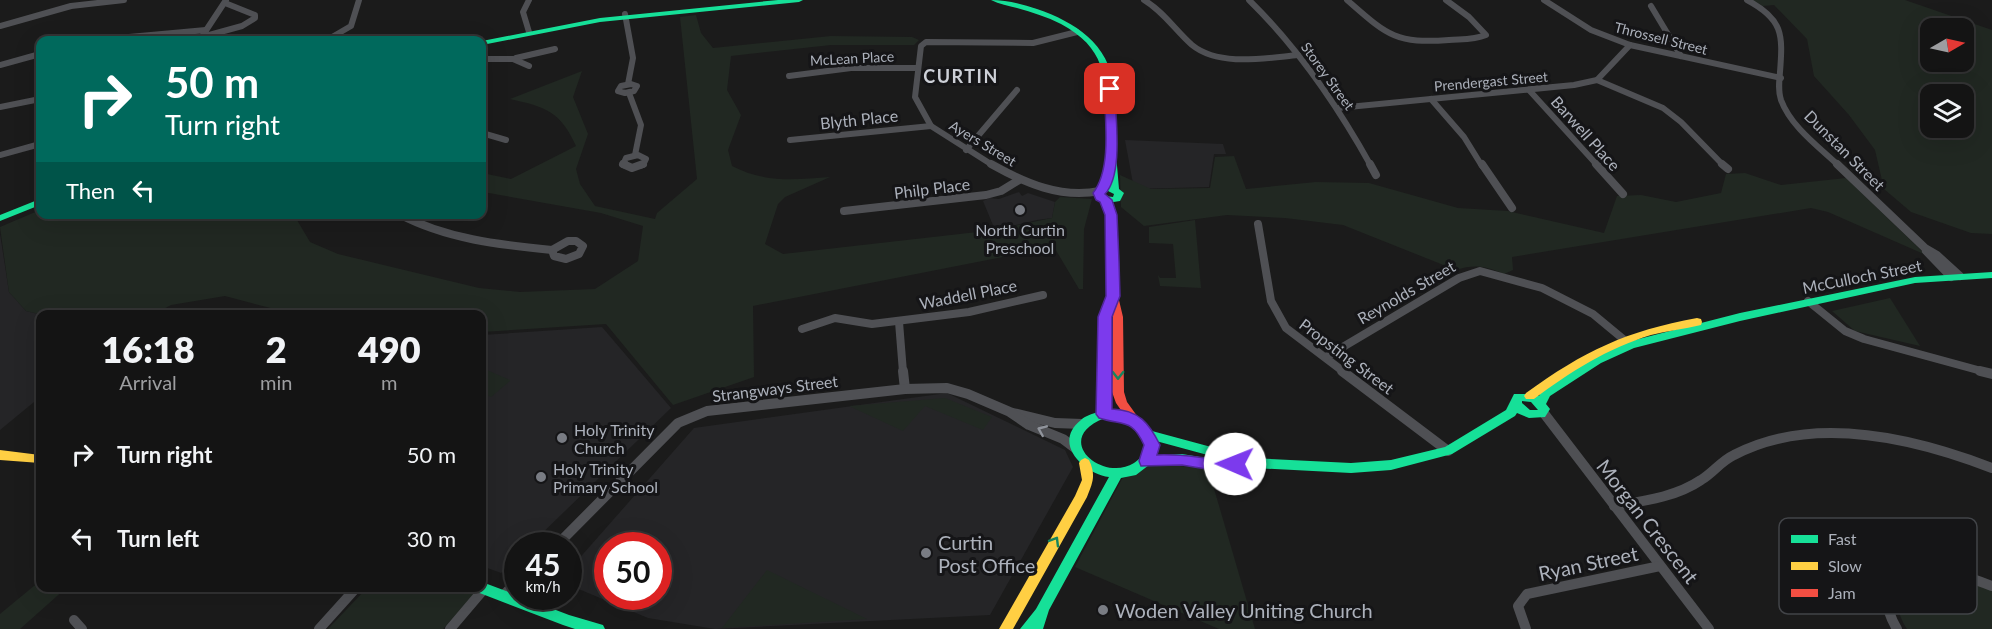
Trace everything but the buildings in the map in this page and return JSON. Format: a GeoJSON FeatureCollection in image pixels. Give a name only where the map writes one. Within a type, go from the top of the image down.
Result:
{"type":"FeatureCollection","features":[{"type":"Feature","properties":{"kind":"main road"},"geometry":{"type":"LineString","coordinates":[[486,38],[626,16],[770,0]]}},
{"type":"Feature","properties":{"kind":"main road"},"geometry":{"type":"LineString","coordinates":[[626,16],[799,0]]}},
{"type":"Feature","properties":{"kind":"main road"},"geometry":{"type":"LineString","coordinates":[[995,0],[1008,1],[1040,13],[1077,32],[1096,49],[1107,71],[1110,89],[1111,166],[1107,194],[1111,215],[1113,296],[1118,318],[1118,392],[1122,403],[1134,420],[1149,435],[1152,445],[1146,461],[1137,469],[1117,474],[1103,472],[1085,463]]}},
{"type":"Feature","properties":{"kind":"main road"},"geometry":{"type":"LineString","coordinates":[[486,42],[528,30]]}},
{"type":"Feature","properties":{"kind":"main road"},"geometry":{"type":"LineString","coordinates":[[0,218],[36,204]]}},
{"type":"Feature","properties":{"kind":"main road","name":"McCulloch Street"},"geometry":{"type":"LineString","coordinates":[[1146,461],[1182,459],[1218,465],[1253,463],[1351,468],[1391,465],[1448,451],[1494,425],[1510,413],[1518,397],[1530,396],[1581,359],[1671,325],[1740,316],[1915,280],[1992,275]]}},
{"type":"Feature","properties":{"kind":"main road"},"geometry":{"type":"LineString","coordinates":[[1104,414],[1105,317],[1113,296]]}},
{"type":"Feature","properties":{"kind":"main road","name":"McCulloch Street"},"geometry":{"type":"LineString","coordinates":[[1494,425],[1536,411],[1546,393],[1628,343]]}},
{"type":"Feature","properties":{"kind":"main road"},"geometry":{"type":"LineString","coordinates":[[1530,396],[1536,411]]}},
{"type":"Feature","properties":{"kind":"main road"},"geometry":{"type":"LineString","coordinates":[[1515,403],[1536,411]]}},
{"type":"Feature","properties":{"kind":"main road"},"geometry":{"type":"LineString","coordinates":[[1006,629],[1081,497],[1088,480],[1085,463],[1075,448],[1074,438],[1082,424],[1104,414],[1134,420]]}},
{"type":"Feature","properties":{"kind":"main road","name":"McCulloch Street"},"geometry":{"type":"LineString","coordinates":[[1149,435],[1178,446],[1218,452],[1253,463]]}},
{"type":"Feature","properties":{"kind":"main road"},"geometry":{"type":"LineString","coordinates":[[0,455],[36,459]]}},
{"type":"Feature","properties":{"kind":"main road"},"geometry":{"type":"LineString","coordinates":[[1036,629],[1043,609],[1117,474]]}},
{"type":"Feature","properties":{"kind":"main road"},"geometry":{"type":"LineString","coordinates":[[486,589],[504,595]]}},
{"type":"Feature","properties":{"kind":"main road"},"geometry":{"type":"LineString","coordinates":[[1027,629],[1043,609]]}},
{"type":"Feature","properties":{"kind":"main road"},"geometry":{"type":"LineString","coordinates":[[542,610],[568,621],[598,629]]}},
{"type":"Feature","properties":{"kind":"street"},"geometry":{"type":"LineString","coordinates":[[0,26],[72,6],[124,0]]}},
{"type":"Feature","properties":{"kind":"street"},"geometry":{"type":"LineString","coordinates":[[337,36],[349,31],[354,25],[359,0]]}},
{"type":"Feature","properties":{"kind":"street"},"geometry":{"type":"LineString","coordinates":[[528,30],[522,12],[529,0]]}},
{"type":"Feature","properties":{"kind":"street"},"geometry":{"type":"LineString","coordinates":[[1144,0],[1164,12],[1194,47],[1208,54],[1247,57],[1298,55]]}},
{"type":"Feature","properties":{"kind":"street","name":"Storey Street"},"geometry":{"type":"LineString","coordinates":[[1249,0],[1280,31],[1338,108],[1376,175]]}},
{"type":"Feature","properties":{"kind":"street"},"geometry":{"type":"LineString","coordinates":[[1347,0],[1380,28],[1401,41],[1416,43],[1486,35],[1469,16],[1446,0]]}},
{"type":"Feature","properties":{"kind":"street","name":"Throssell Street"},"geometry":{"type":"LineString","coordinates":[[1544,0],[1591,30],[1630,45],[1781,78]]}},
{"type":"Feature","properties":{"kind":"street","name":"Dunstan Street"},"geometry":{"type":"LineString","coordinates":[[1747,0],[1776,20],[1781,29],[1779,88],[1784,104],[1800,129],[1925,248],[1928,255],[1956,277]]}},
{"type":"Feature","properties":{"kind":"street"},"geometry":{"type":"LineString","coordinates":[[203,36],[225,1],[255,15],[255,18],[242,26],[210,36]]}},
{"type":"Feature","properties":{"kind":"street"},"geometry":{"type":"LineString","coordinates":[[1651,6],[1681,56]]}},
{"type":"Feature","properties":{"kind":"street"},"geometry":{"type":"LineString","coordinates":[[626,16],[634,62],[628,84]]}},
{"type":"Feature","properties":{"kind":"street"},"geometry":{"type":"LineString","coordinates":[[140,36],[206,30]]}},
{"type":"Feature","properties":{"kind":"street","name":"Ayers Street"},"geometry":{"type":"LineString","coordinates":[[1077,32],[1033,43],[930,41],[921,46],[916,68],[915,97],[931,126],[966,150],[1019,180],[1048,190],[1107,194]]}},
{"type":"Feature","properties":{"kind":"street"},"geometry":{"type":"LineString","coordinates":[[1630,45],[1597,80],[1657,104],[1670,112],[1707,152],[1728,169]]}},
{"type":"Feature","properties":{"kind":"street"},"geometry":{"type":"LineString","coordinates":[[516,58],[555,49]]}},
{"type":"Feature","properties":{"kind":"street"},"geometry":{"type":"LineString","coordinates":[[0,65],[36,55]]}},
{"type":"Feature","properties":{"kind":"street"},"geometry":{"type":"LineString","coordinates":[[486,59],[516,58],[522,59],[529,66]]}},
{"type":"Feature","properties":{"kind":"street","name":"McLean Place"},"geometry":{"type":"LineString","coordinates":[[789,76],[851,68],[916,68]]}},
{"type":"Feature","properties":{"kind":"street","name":"Prendergast Street"},"geometry":{"type":"LineString","coordinates":[[1338,108],[1574,86],[1597,80]]}},
{"type":"Feature","properties":{"kind":"street"},"geometry":{"type":"LineString","coordinates":[[635,85],[637,88],[629,93],[618,91],[621,86],[635,85]]}},
{"type":"Feature","properties":{"kind":"street"},"geometry":{"type":"LineString","coordinates":[[966,150],[1017,90]]}},
{"type":"Feature","properties":{"kind":"street","name":"Barwell Place"},"geometry":{"type":"LineString","coordinates":[[1529,90],[1623,194]]}},
{"type":"Feature","properties":{"kind":"street"},"geometry":{"type":"LineString","coordinates":[[629,93],[641,125],[635,155]]}},
{"type":"Feature","properties":{"kind":"street"},"geometry":{"type":"LineString","coordinates":[[1431,99],[1464,136],[1501,195],[1512,208]]}},
{"type":"Feature","properties":{"kind":"street"},"geometry":{"type":"LineString","coordinates":[[0,108],[36,100]]}},
{"type":"Feature","properties":{"kind":"street","name":"Blyth Place"},"geometry":{"type":"LineString","coordinates":[[790,140],[931,126]]}},
{"type":"Feature","properties":{"kind":"street"},"geometry":{"type":"LineString","coordinates":[[486,134],[506,140]]}},
{"type":"Feature","properties":{"kind":"street"},"geometry":{"type":"LineString","coordinates":[[0,155],[36,145]]}},
{"type":"Feature","properties":{"kind":"street","name":"Philp Place"},"geometry":{"type":"LineString","coordinates":[[844,211],[986,195],[1001,191],[1019,180]]}},
{"type":"Feature","properties":{"kind":"street"},"geometry":{"type":"LineString","coordinates":[[408,219],[418,225],[502,246],[552,250]]}},
{"type":"Feature","properties":{"kind":"street","name":"Propsting Street"},"geometry":{"type":"LineString","coordinates":[[1258,224],[1271,301],[1286,328],[1448,451]]}},
{"type":"Feature","properties":{"kind":"street","name":"Reynolds Street"},"geometry":{"type":"LineString","coordinates":[[1326,357],[1459,278],[1480,271],[1513,278],[1569,300],[1593,314],[1628,343]]}},
{"type":"Feature","properties":{"kind":"street","name":"Waddell Place"},"geometry":{"type":"LineString","coordinates":[[802,329],[835,318],[872,324],[899,322],[969,312],[1043,295]]}},
{"type":"Feature","properties":{"kind":"street"},"geometry":{"type":"LineString","coordinates":[[1808,301],[1845,331],[1864,339],[1992,374]]}},
{"type":"Feature","properties":{"kind":"street","name":"Waddell Place"},"geometry":{"type":"LineString","coordinates":[[899,322],[906,389]]}},
{"type":"Feature","properties":{"kind":"street","name":"Strangways Street"},"geometry":{"type":"LineString","coordinates":[[570,532],[678,423],[694,415],[734,407],[906,389],[958,390],[1010,412],[1029,425],[1063,439],[1075,448]]}},
{"type":"Feature","properties":{"kind":"street","name":"Morgan Crescent"},"geometry":{"type":"LineString","coordinates":[[1536,411],[1558,434],[1709,629]]}},
{"type":"Feature","properties":{"kind":"street","name":"Strangways Street"},"geometry":{"type":"LineString","coordinates":[[1010,412],[1034,416],[1057,425],[1082,424]]}},
{"type":"Feature","properties":{"kind":"street"},"geometry":{"type":"LineString","coordinates":[[1614,506],[1681,492],[1700,482],[1733,455],[1758,445],[1797,436],[1849,435],[1892,440],[1928,447],[1992,468]]}},
{"type":"Feature","properties":{"kind":"street","name":"Ryan Street"},"geometry":{"type":"LineString","coordinates":[[1526,629],[1518,606],[1527,594],[1660,566]]}},
{"type":"Feature","properties":{"kind":"street"},"geometry":{"type":"LineString","coordinates":[[1977,581],[1992,586]]}},
{"type":"Feature","properties":{"kind":"street"},"geometry":{"type":"LineString","coordinates":[[319,629],[352,592]]}},
{"type":"Feature","properties":{"kind":"street"},"geometry":{"type":"LineString","coordinates":[[450,629],[480,592]]}},
{"type":"Feature","properties":{"kind":"street"},"geometry":{"type":"LineString","coordinates":[[1890,614],[1897,629]]}},
{"type":"Feature","properties":{"kind":"street"},"geometry":{"type":"LineString","coordinates":[[74,620],[82,629]]}},
{"type":"Feature","properties":{"kind":"shaded area"},"geometry":{"type":"Polygon","coordinates":[[[1752,0],[1905,0],[1957,18],[1920,18],[1920,72],[1974,72],[1974,24],[1992,30],[1992,234],[1971,233],[1911,212],[1884,189],[1875,150],[1849,115],[1814,76],[1807,39],[1774,5],[1763,6],[1752,0]]]}},
{"type":"Feature","properties":{"kind":"shaded area"},"geometry":{"type":"Polygon","coordinates":[[[696,15],[701,33],[713,48],[831,36],[912,37],[919,40],[914,45],[831,45],[731,56],[727,90],[741,115],[728,150],[732,166],[768,178],[830,177],[785,197],[778,204],[765,244],[783,254],[995,230],[1052,218],[1055,202],[1060,197],[1092,199],[1084,229],[1083,289],[1079,289],[1054,247],[753,306],[754,377],[673,405],[606,324],[486,332],[486,310],[278,310],[225,296],[171,305],[162,310],[36,310],[36,313],[26,311],[9,292],[0,227],[36,212],[36,219],[296,219],[310,242],[338,254],[479,288],[520,292],[595,289],[638,261],[643,226],[601,213],[486,193],[486,174],[511,179],[576,146],[564,125],[550,112],[510,99],[582,71],[573,97],[588,134],[576,169],[580,184],[595,206],[655,219],[657,213],[697,179],[680,17],[696,15]]]}},
{"type":"Feature","properties":{"kind":"shaded area"},"geometry":{"type":"Polygon","coordinates":[[[1125,140],[1223,144],[1226,154],[1214,154],[1209,187],[1134,189],[1125,140]]]}},
{"type":"Feature","properties":{"kind":"shaded area"},"geometry":{"type":"Polygon","coordinates":[[[1234,156],[1246,189],[1316,182],[1369,183],[1458,208],[1508,211],[1604,233],[1617,196],[1641,195],[1676,202],[1721,193],[1726,174],[1745,173],[1781,185],[1846,178],[1926,255],[1828,212],[1811,208],[1512,257],[1513,270],[1504,274],[1480,267],[1456,270],[1343,225],[1285,218],[1227,215],[1144,226],[1121,207],[1120,175],[1151,189],[1210,188],[1215,157],[1234,156]]]}},
{"type":"Feature","properties":{"kind":"shaded area","name":"North Curtin Preschool"},"geometry":{"type":"Polygon","coordinates":[[[1019,192],[1022,196],[1028,193],[1055,202],[1052,218],[995,230],[983,201],[989,198],[999,199],[1019,192]]]}},
{"type":"Feature","properties":{"kind":"shaded area"},"geometry":{"type":"Polygon","coordinates":[[[1195,220],[1201,288],[1160,286],[1158,275],[1160,278],[1176,278],[1173,244],[1149,243],[1149,227],[1195,220]]]}},
{"type":"Feature","properties":{"kind":"shaded area"},"geometry":{"type":"Polygon","coordinates":[[[0,234],[9,292],[26,311],[36,313],[36,400],[0,430],[0,234]]]}},
{"type":"Feature","properties":{"kind":"shaded area"},"geometry":{"type":"Polygon","coordinates":[[[1890,298],[1920,346],[1855,331],[1832,311],[1890,298]]]}},
{"type":"Feature","properties":{"kind":"shaded area","name":"Holy Trinity Primary School"},"geometry":{"type":"Polygon","coordinates":[[[602,327],[671,408],[543,532],[504,532],[504,570],[501,573],[486,567],[486,335],[602,327]]]}},
{"type":"Feature","properties":{"kind":"shaded area"},"geometry":{"type":"Polygon","coordinates":[[[486,370],[510,380],[491,397],[486,395],[486,370]]]}},
{"type":"Feature","properties":{"kind":"shaded area"},"geometry":{"type":"Polygon","coordinates":[[[947,393],[1065,450],[1073,467],[990,615],[715,629],[648,618],[629,610],[672,610],[672,532],[602,532],[694,428],[947,393]]]}},
{"type":"Feature","properties":{"kind":"shaded area"},"geometry":{"type":"Polygon","coordinates":[[[945,398],[992,417],[983,430],[925,406],[903,431],[849,406],[945,398]]]}},
{"type":"Feature","properties":{"kind":"shaded area"},"geometry":{"type":"Polygon","coordinates":[[[1152,464],[1208,468],[1255,629],[1219,629],[1075,567],[1122,479],[1152,464]]]}},
{"type":"Feature","properties":{"kind":"shaded area"},"geometry":{"type":"Polygon","coordinates":[[[594,542],[594,595],[582,590],[582,555],[594,542]]]}},
{"type":"Feature","properties":{"kind":"shaded area"},"geometry":{"type":"Polygon","coordinates":[[[767,570],[867,619],[722,628],[767,570]]]}},
{"type":"Feature","properties":{"kind":"shaded area"},"geometry":{"type":"Polygon","coordinates":[[[36,584],[36,592],[62,592],[20,629],[0,629],[0,614],[36,584]]]}},
{"type":"Feature","properties":{"kind":"shaded area"},"geometry":{"type":"Polygon","coordinates":[[[1977,585],[1992,590],[1992,629],[1907,629],[1900,614],[1977,614],[1977,585]]]}},
{"type":"Feature","properties":{"kind":"shaded area"},"geometry":{"type":"Polygon","coordinates":[[[363,592],[475,593],[443,629],[328,629],[363,592]]]}},
{"type":"Feature","properties":{"kind":"traffic: fast"},"geometry":{"type":"LineString","coordinates":[[486,42],[600,20],[799,0]]}},
{"type":"Feature","properties":{"kind":"traffic: fast"},"geometry":{"type":"LineString","coordinates":[[995,0],[1029,9],[1063,22],[1092,44],[1102,58],[1110,87],[1110,142],[1114,190]]}},
{"type":"Feature","properties":{"kind":"traffic: fast"},"geometry":{"type":"LineString","coordinates":[[1109,188],[1119,193],[1117,199],[1107,200],[1100,197],[1100,191],[1109,188]]}},
{"type":"Feature","properties":{"kind":"traffic: fast"},"geometry":{"type":"LineString","coordinates":[[0,218],[36,204]]}},
{"type":"Feature","properties":{"kind":"traffic: fast"},"geometry":{"type":"LineString","coordinates":[[1541,402],[1546,393],[1597,360],[1631,345],[1740,317],[1915,280],[1992,275]]}},
{"type":"Feature","properties":{"kind":"traffic: fast"},"geometry":{"type":"LineString","coordinates":[[1104,414],[1105,317],[1113,296]]}},
{"type":"Feature","properties":{"kind":"traffic: fast"},"geometry":{"type":"LineString","coordinates":[[1146,461],[1182,459],[1218,465],[1253,463],[1351,468],[1391,465],[1448,451],[1511,413],[1518,397],[1534,398],[1544,409],[1541,414],[1533,415],[1523,411],[1520,409],[1518,406],[1515,403]]}},
{"type":"Feature","properties":{"kind":"traffic: fast"},"geometry":{"type":"LineString","coordinates":[[1104,414],[1131,419],[1143,427],[1151,446],[1148,458],[1143,464],[1131,471],[1118,474],[1091,466],[1081,457],[1076,447],[1076,436],[1083,424],[1104,414]]}},
{"type":"Feature","properties":{"kind":"traffic: fast"},"geometry":{"type":"LineString","coordinates":[[1149,435],[1247,461]]}},
{"type":"Feature","properties":{"kind":"traffic: fast"},"geometry":{"type":"LineString","coordinates":[[1036,629],[1043,609],[1117,474]]}},
{"type":"Feature","properties":{"kind":"traffic: fast"},"geometry":{"type":"LineString","coordinates":[[486,590],[568,621],[598,629]]}},
{"type":"Feature","properties":{"kind":"traffic: fast"},"geometry":{"type":"LineString","coordinates":[[1027,629],[1039,614]]}},
{"type":"Feature","properties":{"kind":"traffic: slow"},"geometry":{"type":"LineString","coordinates":[[1530,396],[1570,368],[1608,347],[1649,332],[1697,322]]}},
{"type":"Feature","properties":{"kind":"traffic: slow"},"geometry":{"type":"LineString","coordinates":[[0,455],[36,459]]}},
{"type":"Feature","properties":{"kind":"traffic: slow"},"geometry":{"type":"LineString","coordinates":[[1006,629],[1081,497],[1088,480],[1085,463]]}},
{"type":"Feature","properties":{"kind":"traffic: jam"},"geometry":{"type":"LineString","coordinates":[[1106,200],[1111,215],[1113,296],[1118,317],[1118,392],[1122,403],[1134,420]]}},
{"type":"Feature","properties":{"kind":"place","name":"North Curtin Preschool"},"geometry":{"type":"Point","coordinates":[1020,210]}},
{"type":"Feature","properties":{"kind":"place","name":"Holy Trinity Church"},"geometry":{"type":"Point","coordinates":[562,438]}},
{"type":"Feature","properties":{"kind":"place","name":"Holy Trinity Primary School"},"geometry":{"type":"Point","coordinates":[541,477]}},
{"type":"Feature","properties":{"kind":"place","name":"Curtin Post Office"},"geometry":{"type":"Point","coordinates":[926,553]}},
{"type":"Feature","properties":{"kind":"place","name":"Woden Valley Uniting Church"},"geometry":{"type":"Point","coordinates":[1103,610]}},
{"type":"Feature","properties":{"kind":"district","name":"CURTIN"},"geometry":{"type":"Point","coordinates":[961,76]}},
{"type":"Feature","properties":{"kind":"route"},"geometry":{"type":"LineString","coordinates":[[1110,89],[1111,166],[1103,189],[1099,193],[1100,197],[1106,200],[1111,215],[1113,296],[1105,317],[1104,414],[1134,420],[1144,428],[1152,445],[1146,461],[1182,459],[1218,465],[1235,464]]}}]}
